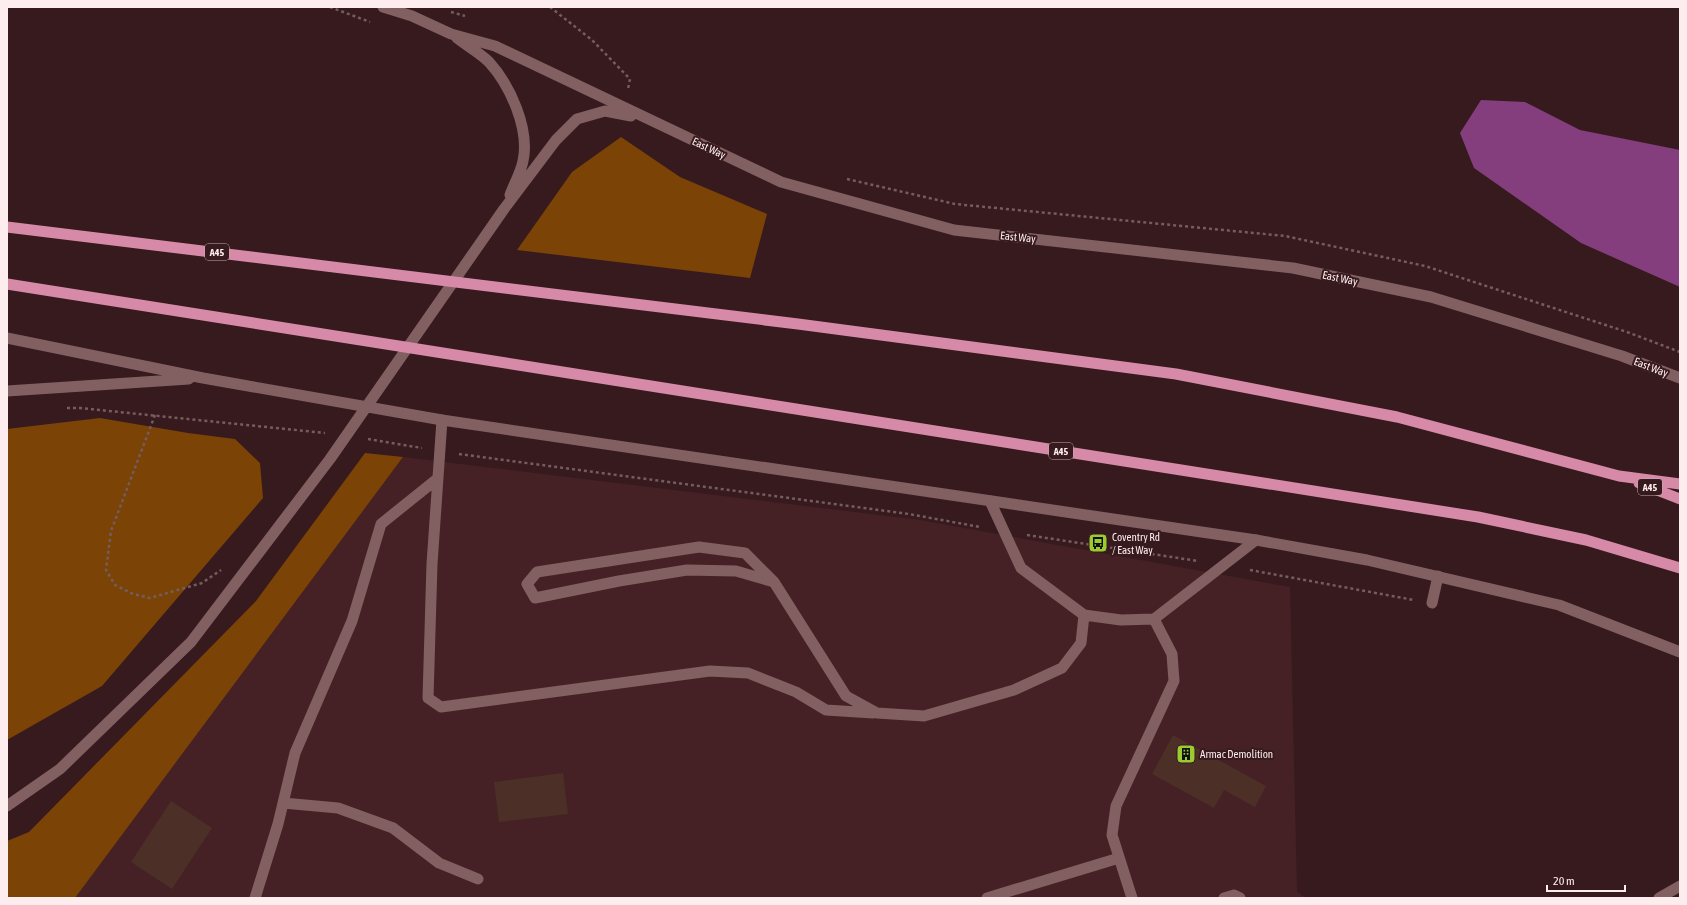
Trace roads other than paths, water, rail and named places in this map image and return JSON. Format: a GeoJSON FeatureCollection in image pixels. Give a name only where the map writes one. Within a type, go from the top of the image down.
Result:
{"type":"FeatureCollection","features":[{"type":"Feature","properties":{"kind":"highway","name":"A45"},"geometry":{"type":"LineString","coordinates":[[7,227],[427,277],[485,286],[798,324],[1176,374],[1397,418],[1619,476],[1680,499]]}},
{"type":"Feature","properties":{"kind":"highway","name":"A45"},"geometry":{"type":"LineString","coordinates":[[7,284],[1478,517],[1586,540],[1680,568]]}},
{"type":"Feature","properties":{"kind":"highway"},"geometry":{"type":"LineString","coordinates":[[1619,476],[1680,484]]}},
{"type":"Feature","properties":{"kind":"street","name":"East Way"},"geometry":{"type":"LineString","coordinates":[[383,7],[412,16],[451,34],[495,46],[781,182],[954,230],[1292,268],[1431,297],[1622,356],[1680,378]]}},
{"type":"Feature","properties":{"kind":"street"},"geometry":{"type":"LineString","coordinates":[[451,34],[488,61],[508,87],[519,113],[524,142],[523,160],[504,209]]}},
{"type":"Feature","properties":{"kind":"street"},"geometry":{"type":"LineString","coordinates":[[7,806],[60,769],[191,642],[330,459],[504,209],[556,140],[577,119],[605,111],[647,119]]}},
{"type":"Feature","properties":{"kind":"street"},"geometry":{"type":"LineString","coordinates":[[7,338],[203,378],[442,420],[1256,540],[1367,560],[1559,605],[1680,652]]}},
{"type":"Feature","properties":{"kind":"street"},"geometry":{"type":"LineString","coordinates":[[7,391],[203,378]]}},
{"type":"Feature","properties":{"kind":"street"},"geometry":{"type":"LineString","coordinates":[[442,420],[431,587],[428,698],[441,707],[710,671],[748,673],[796,692],[826,710],[924,716],[1014,690],[1062,668],[1081,643],[1084,615]]}},
{"type":"Feature","properties":{"kind":"street"},"geometry":{"type":"LineString","coordinates":[[255,898],[278,824],[295,753],[352,621],[381,524],[437,479]]}},
{"type":"Feature","properties":{"kind":"street"},"geometry":{"type":"LineString","coordinates":[[990,501],[1021,568],[1084,615],[1120,620],[1154,619],[1256,540]]}},
{"type":"Feature","properties":{"kind":"street"},"geometry":{"type":"LineString","coordinates":[[774,582],[736,571],[687,570],[619,581],[535,598],[527,584],[537,572],[699,547],[745,552],[774,582],[846,696],[877,713]]}},
{"type":"Feature","properties":{"kind":"street"},"geometry":{"type":"LineString","coordinates":[[1432,603],[1438,576]]}},
{"type":"Feature","properties":{"kind":"street"},"geometry":{"type":"LineString","coordinates":[[1132,898],[1112,836],[1116,806],[1174,681],[1172,654],[1154,619]]}},
{"type":"Feature","properties":{"kind":"street"},"geometry":{"type":"LineString","coordinates":[[283,803],[338,808],[393,828],[439,863],[478,880]]}},
{"type":"Feature","properties":{"kind":"street"},"geometry":{"type":"LineString","coordinates":[[987,898],[1119,858]]}},
{"type":"Feature","properties":{"kind":"street"},"geometry":{"type":"LineString","coordinates":[[1659,898],[1680,886]]}},
{"type":"Feature","properties":{"kind":"street"},"geometry":{"type":"LineString","coordinates":[[1224,898],[1234,895],[1240,898]]}},
{"type":"Feature","properties":{"kind":"place","name":"Coventry Rd / East Way"},"geometry":{"type":"Point","coordinates":[1098,543]}},
{"type":"Feature","properties":{"kind":"place","name":"Armac Demolition"},"geometry":{"type":"Point","coordinates":[1186,754]}}]}
